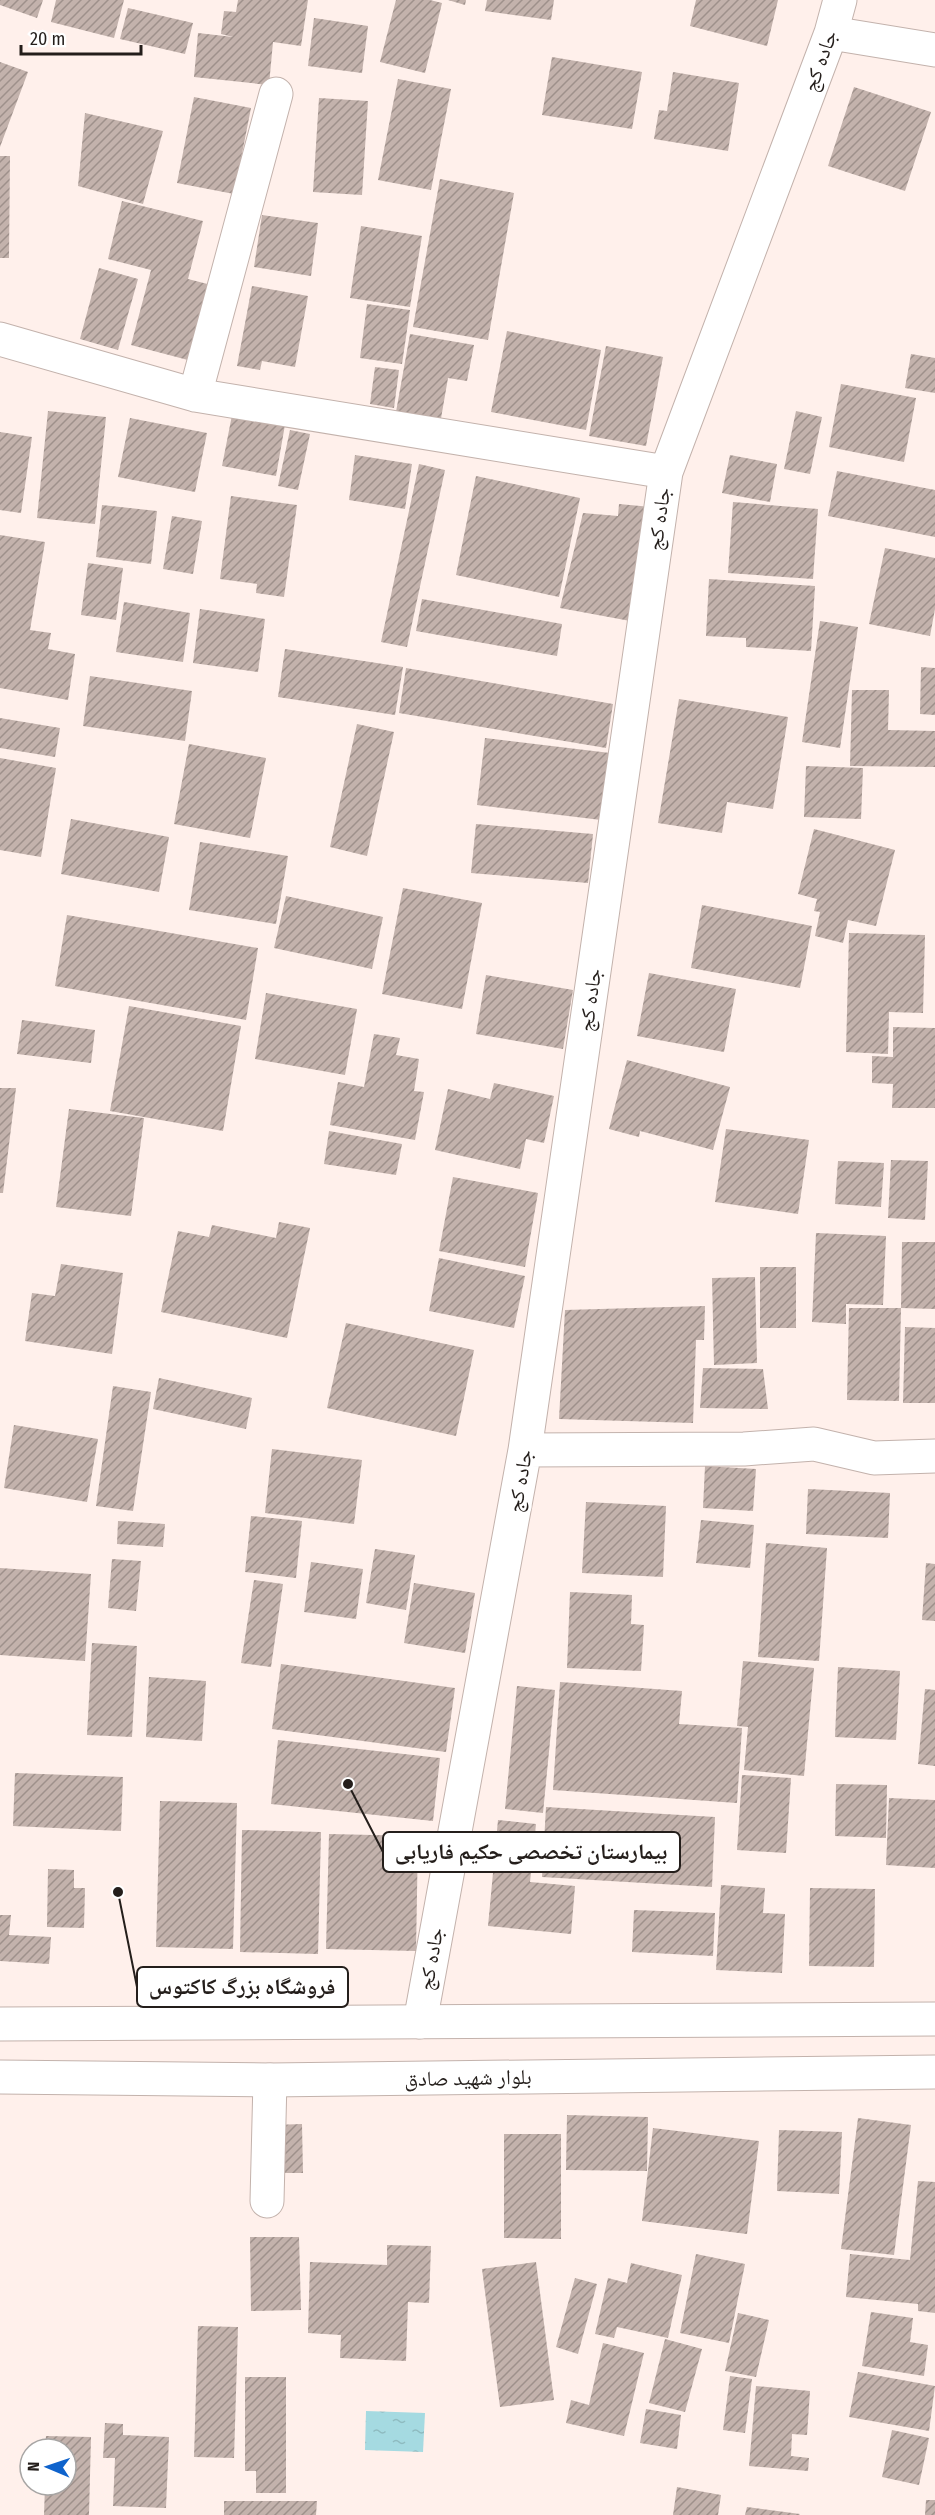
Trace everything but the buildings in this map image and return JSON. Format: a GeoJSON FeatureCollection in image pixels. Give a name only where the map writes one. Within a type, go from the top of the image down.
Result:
{"type":"FeatureCollection","features":[{"type":"Feature","properties":{"kind":"street","name":"جاده کج"},"geometry":{"type":"LineString","coordinates":[[420,2022],[525,1450],[666,472],[831,33],[840,0]]}},
{"type":"Feature","properties":{"kind":"street"},"geometry":{"type":"LineString","coordinates":[[831,33],[935,50]]}},
{"type":"Feature","properties":{"kind":"street"},"geometry":{"type":"LineString","coordinates":[[195,395],[276,94]]}},
{"type":"Feature","properties":{"kind":"street"},"geometry":{"type":"LineString","coordinates":[[0,339],[195,395],[666,472]]}},
{"type":"Feature","properties":{"kind":"street"},"geometry":{"type":"LineString","coordinates":[[525,1450],[744,1449],[814,1444],[874,1458],[935,1456]]}},
{"type":"Feature","properties":{"kind":"street"},"geometry":{"type":"LineString","coordinates":[[0,2024],[935,2019]]}},
{"type":"Feature","properties":{"kind":"street","name":"بلوار شهید صادق"},"geometry":{"type":"LineString","coordinates":[[0,2077],[270,2080],[935,2073]]}},
{"type":"Feature","properties":{"kind":"street"},"geometry":{"type":"LineString","coordinates":[[267,2201],[270,2080]]}},
{"type":"Feature","properties":{"kind":"water"},"geometry":{"type":"Polygon","coordinates":[[[366,2411],[425,2413],[423,2452],[365,2450],[366,2411]]]}},
{"type":"Feature","properties":{"kind":"place","name":"بیمارستان تخصصی حکیم فاریابی"},"geometry":{"type":"Point","coordinates":[348,1784]}},
{"type":"Feature","properties":{"kind":"place","name":"فروشگاه بزرگ کاکتوس"},"geometry":{"type":"Point","coordinates":[118,1892]}}]}
